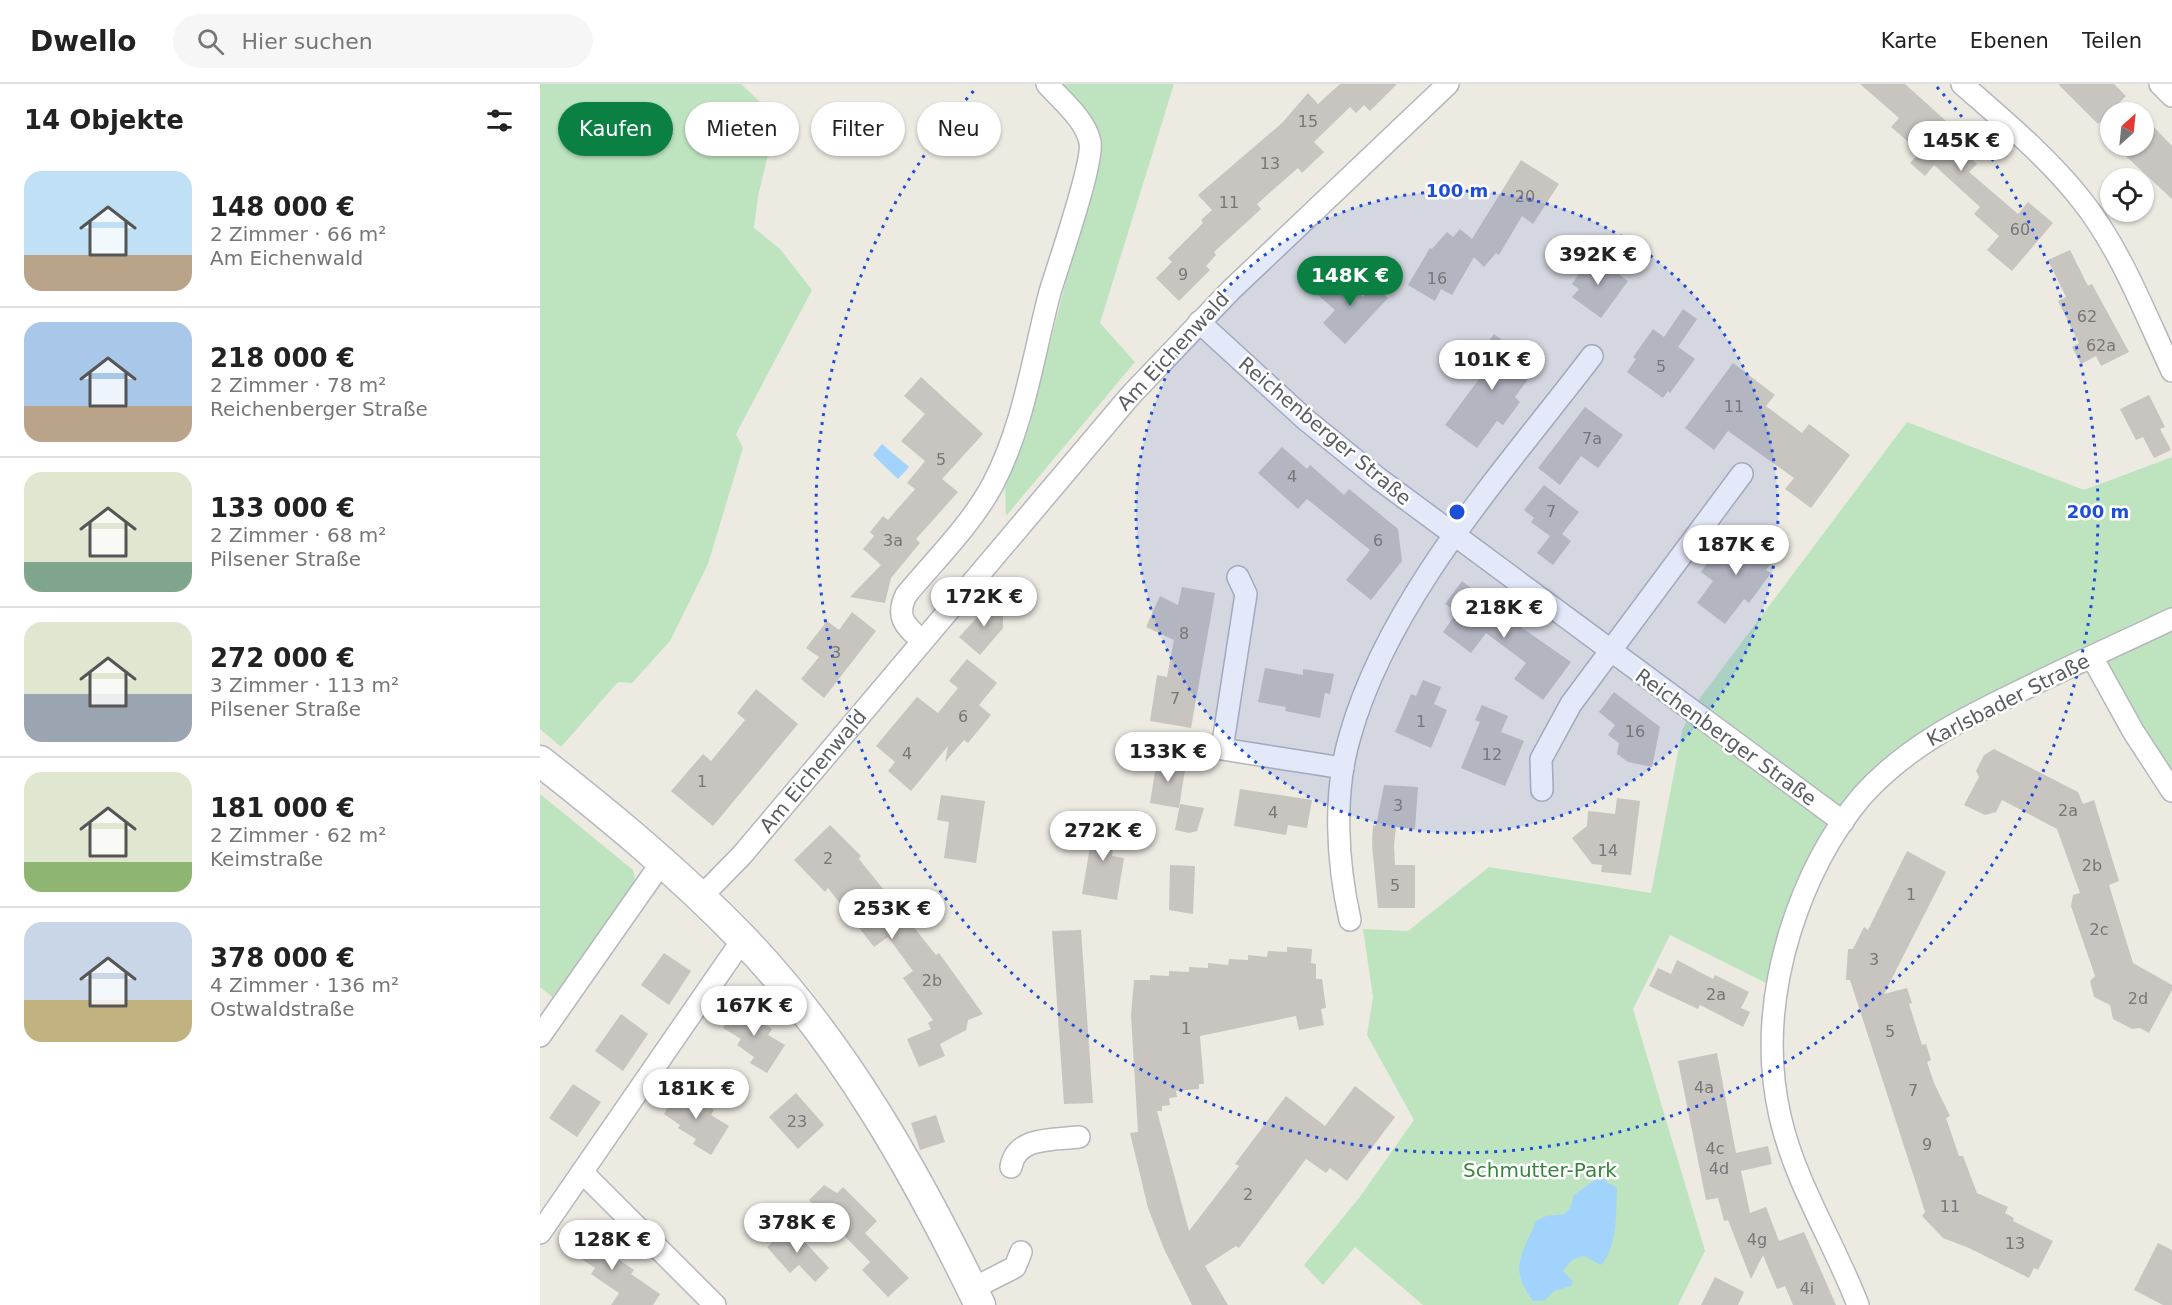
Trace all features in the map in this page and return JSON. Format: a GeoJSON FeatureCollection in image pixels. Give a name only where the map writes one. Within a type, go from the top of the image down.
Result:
{"type":"FeatureCollection","features":[{"type":"Feature","properties":{"kind":"street"},"geometry":{"type":"LineString","coordinates":[[922,641],[904,624],[900,616],[901,605],[906,595],[978,510],[994,483],[1017,426],[1050,294],[1087,166],[1090,142],[1079,119],[1047,84]]}},
{"type":"Feature","properties":{"kind":"street","name":"Am Eichenwald"},"geometry":{"type":"LineString","coordinates":[[700,897],[742,855],[1070,465],[1199,322],[1448,84]]}},
{"type":"Feature","properties":{"kind":"street"},"geometry":{"type":"LineString","coordinates":[[1962,84],[2056,171],[2083,202],[2120,258],[2172,372]]}},
{"type":"Feature","properties":{"kind":"street"},"geometry":{"type":"LineString","coordinates":[[2160,84],[2172,96]]}},
{"type":"Feature","properties":{"kind":"street","name":"Reichenberger Straße"},"geometry":{"type":"LineString","coordinates":[[1199,322],[1305,419],[1454,537],[1843,822]]}},
{"type":"Feature","properties":{"kind":"street"},"geometry":{"type":"LineString","coordinates":[[1350,920],[1339,822],[1343,768],[1349,737],[1371,674],[1411,601],[1454,537],[1592,356]]}},
{"type":"Feature","properties":{"kind":"street"},"geometry":{"type":"LineString","coordinates":[[1542,790],[1541,759],[1571,704],[1742,474]]}},
{"type":"Feature","properties":{"kind":"street"},"geometry":{"type":"LineString","coordinates":[[1238,578],[1246,594],[1222,749],[1343,768]]}},
{"type":"Feature","properties":{"kind":"street","name":"Karlsbader Straße"},"geometry":{"type":"LineString","coordinates":[[1858,1305],[1789,1145],[1780,1115],[1772,1037],[1776,988],[1795,917],[1816,868],[1843,822],[1877,782],[1924,742],[1963,719],[2172,619]]}},
{"type":"Feature","properties":{"kind":"street"},"geometry":{"type":"LineString","coordinates":[[2092,657],[2133,731],[2172,791]]}},
{"type":"Feature","properties":{"kind":"street"},"geometry":{"type":"LineString","coordinates":[[540,761],[662,862],[700,897],[743,939],[824,1037],[878,1114],[938,1220],[976,1297],[1015,1267],[1021,1252]]}},
{"type":"Feature","properties":{"kind":"street"},"geometry":{"type":"LineString","coordinates":[[540,1036],[662,862]]}},
{"type":"Feature","properties":{"kind":"street"},"geometry":{"type":"LineString","coordinates":[[540,1233],[743,939]]}},
{"type":"Feature","properties":{"kind":"street"},"geometry":{"type":"LineString","coordinates":[[1011,1167],[1012,1159],[1023,1146],[1033,1142],[1079,1137]]}},
{"type":"Feature","properties":{"kind":"street"},"geometry":{"type":"LineString","coordinates":[[582,1172],[715,1305]]}},
{"type":"Feature","properties":{"kind":"green space"},"geometry":{"type":"Polygon","coordinates":[[[540,84],[741,84],[760,102],[685,102],[685,156],[768,156],[758,196],[754,228],[780,249],[812,290],[736,434],[743,448],[708,564],[670,641],[632,683],[618,682],[561,747],[540,729],[540,84]]]}},
{"type":"Feature","properties":{"kind":"green space"},"geometry":{"type":"Polygon","coordinates":[[[1059,84],[1174,84],[1100,323],[1135,362],[1006,516],[1005,484],[1027,433],[1097,160],[1059,84]]]}},
{"type":"Feature","properties":{"kind":"green space","name":"Schmutter-Park"},"geometry":{"type":"Polygon","coordinates":[[[1907,422],[2084,490],[2172,457],[2172,791],[2092,657],[1963,719],[1843,822],[1776,988],[1670,935],[1633,1009],[1705,1251],[1678,1305],[1423,1305],[1355,1247],[1323,1285],[1304,1265],[1359,1198],[1414,1120],[1367,1035],[1373,997],[1363,929],[1408,931],[1489,867],[1651,893],[1682,731],[1691,710],[1907,422]]]}},
{"type":"Feature","properties":{"kind":"green space"},"geometry":{"type":"Polygon","coordinates":[[[540,794],[633,870],[636,885],[555,999],[540,987],[540,794]]]}},
{"type":"Feature","properties":{"kind":"water"},"geometry":{"type":"Polygon","coordinates":[[[882,444],[909,467],[898,479],[873,455],[882,444]]]}},
{"type":"Feature","properties":{"kind":"water"},"geometry":{"type":"Polygon","coordinates":[[[1599,1177],[1617,1188],[1615,1229],[1607,1257],[1601,1265],[1584,1256],[1572,1260],[1563,1271],[1573,1281],[1571,1286],[1554,1291],[1544,1301],[1533,1301],[1525,1289],[1519,1270],[1522,1253],[1536,1221],[1546,1216],[1564,1214],[1570,1208],[1574,1195],[1599,1177]]]}},
{"type":"Feature","properties":{"kind":"building"},"geometry":{"type":"Polygon","coordinates":[[[1340,84],[1397,84],[1370,111],[1364,105],[1356,113],[1350,107],[1314,142],[1324,152],[1302,173],[1298,168],[1257,204],[1261,209],[1214,252],[1216,255],[1206,266],[1210,270],[1179,301],[1156,278],[1172,262],[1168,258],[1203,223],[1201,220],[1212,210],[1198,195],[1282,123],[1308,93],[1318,104],[1340,84]]]}},
{"type":"Feature","properties":{"kind":"building"},"geometry":{"type":"Polygon","coordinates":[[[1860,84],[1905,84],[1946,121],[1941,127],[1967,149],[1965,152],[1977,164],[1969,172],[2018,214],[2028,202],[2053,223],[2012,271],[1987,250],[1999,236],[1974,214],[1980,207],[1934,165],[1925,176],[1910,163],[1920,152],[1891,127],[1899,118],[1860,84]]]}},
{"type":"Feature","properties":{"kind":"building"},"geometry":{"type":"Polygon","coordinates":[[[2058,84],[2114,84],[2126,96],[2120,102],[2100,102],[2100,122],[2098,124],[2058,84]]]}},
{"type":"Feature","properties":{"kind":"building"},"geometry":{"type":"Polygon","coordinates":[[[2154,127],[2172,146],[2172,199],[2154,182],[2154,168],[2139,168],[2126,156],[2154,156],[2154,127]]]}},
{"type":"Feature","properties":{"kind":"building"},"geometry":{"type":"Polygon","coordinates":[[[1521,160],[1559,184],[1533,224],[1522,216],[1499,255],[1496,253],[1484,267],[1474,257],[1452,295],[1441,289],[1435,301],[1408,285],[1430,248],[1432,249],[1447,232],[1453,237],[1460,229],[1472,239],[1521,160]]]}},
{"type":"Feature","properties":{"kind":"building"},"geometry":{"type":"Polygon","coordinates":[[[2070,250],[2088,286],[2092,284],[2129,352],[2101,366],[2096,356],[2081,364],[2072,347],[2079,343],[2058,301],[2066,297],[2048,260],[2070,250]]]}},
{"type":"Feature","properties":{"kind":"building"},"geometry":{"type":"Polygon","coordinates":[[[1593,255],[1628,281],[1601,318],[1572,297],[1579,289],[1572,284],[1593,255]]]}},
{"type":"Feature","properties":{"kind":"building"},"geometry":{"type":"Polygon","coordinates":[[[1338,274],[1363,297],[1374,285],[1388,298],[1345,344],[1323,323],[1335,310],[1318,295],[1338,274]]]}},
{"type":"Feature","properties":{"kind":"building"},"geometry":{"type":"Polygon","coordinates":[[[1683,309],[1697,319],[1678,347],[1695,359],[1670,393],[1668,391],[1663,398],[1627,372],[1636,359],[1633,357],[1653,329],[1664,337],[1683,309]]]}},
{"type":"Feature","properties":{"kind":"building"},"geometry":{"type":"Polygon","coordinates":[[[1494,334],[1537,367],[1515,397],[1520,402],[1512,413],[1503,425],[1497,421],[1477,448],[1445,425],[1482,375],[1470,366],[1494,334]]]}},
{"type":"Feature","properties":{"kind":"building"},"geometry":{"type":"Polygon","coordinates":[[[1733,363],[1775,395],[1766,406],[1802,433],[1809,424],[1850,455],[1811,508],[1785,489],[1794,478],[1728,431],[1714,450],[1685,428],[1733,363]]]}},
{"type":"Feature","properties":{"kind":"building"},"geometry":{"type":"Polygon","coordinates":[[[921,377],[983,434],[942,479],[958,492],[916,539],[920,543],[891,578],[885,603],[850,597],[881,565],[863,549],[874,536],[870,532],[883,516],[888,520],[915,489],[907,483],[925,461],[901,441],[925,414],[904,396],[921,377]]]}},
{"type":"Feature","properties":{"kind":"building"},"geometry":{"type":"Polygon","coordinates":[[[2149,395],[2165,427],[2160,429],[2171,450],[2154,458],[2143,437],[2136,440],[2120,409],[2149,395]]]}},
{"type":"Feature","properties":{"kind":"building"},"geometry":{"type":"Polygon","coordinates":[[[1585,407],[1623,435],[1598,468],[1581,456],[1560,485],[1538,468],[1585,407]]]}},
{"type":"Feature","properties":{"kind":"building"},"geometry":{"type":"Polygon","coordinates":[[[1282,447],[1307,469],[1310,465],[1344,495],[1349,489],[1398,529],[1402,561],[1371,600],[1346,580],[1370,550],[1307,499],[1298,509],[1258,473],[1282,447]]]}},
{"type":"Feature","properties":{"kind":"building"},"geometry":{"type":"Polygon","coordinates":[[[1544,485],[1579,512],[1562,534],[1571,541],[1553,565],[1537,553],[1550,536],[1531,522],[1534,518],[1524,510],[1544,485]]]}},
{"type":"Feature","properties":{"kind":"building"},"geometry":{"type":"Polygon","coordinates":[[[1749,532],[1779,554],[1766,570],[1771,573],[1749,603],[1744,599],[1725,624],[1697,603],[1713,581],[1701,572],[1725,539],[1737,548],[1749,532]]]}},
{"type":"Feature","properties":{"kind":"building"},"geometry":{"type":"Polygon","coordinates":[[[1462,581],[1500,610],[1499,612],[1571,662],[1543,700],[1514,679],[1526,663],[1486,633],[1471,653],[1443,632],[1457,612],[1445,604],[1462,581]]]}},
{"type":"Feature","properties":{"kind":"building"},"geometry":{"type":"Polygon","coordinates":[[[1182,587],[1215,593],[1191,728],[1150,721],[1157,675],[1167,677],[1174,640],[1146,627],[1160,596],[1178,605],[1182,587]]]}},
{"type":"Feature","properties":{"kind":"building"},"geometry":{"type":"Polygon","coordinates":[[[993,600],[1003,608],[1003,628],[980,655],[959,637],[993,600]]]}},
{"type":"Feature","properties":{"kind":"building"},"geometry":{"type":"Polygon","coordinates":[[[852,612],[876,631],[824,698],[801,679],[819,657],[806,648],[827,621],[839,630],[852,612]]]}},
{"type":"Feature","properties":{"kind":"building"},"geometry":{"type":"Polygon","coordinates":[[[967,659],[997,683],[979,705],[991,715],[968,743],[964,740],[945,762],[948,746],[911,791],[888,771],[895,762],[876,746],[917,697],[938,713],[958,688],[949,681],[967,659]]]}},
{"type":"Feature","properties":{"kind":"building"},"geometry":{"type":"Polygon","coordinates":[[[1265,668],[1303,675],[1303,669],[1334,674],[1330,694],[1325,693],[1320,718],[1285,711],[1286,707],[1258,702],[1265,668]]]}},
{"type":"Feature","properties":{"kind":"building"},"geometry":{"type":"Polygon","coordinates":[[[1423,680],[1441,687],[1434,704],[1447,710],[1431,748],[1395,732],[1411,694],[1416,696],[1423,680]]]}},
{"type":"Feature","properties":{"kind":"building"},"geometry":{"type":"Polygon","coordinates":[[[756,689],[798,724],[713,826],[671,791],[703,754],[711,761],[745,720],[737,713],[756,689]]]}},
{"type":"Feature","properties":{"kind":"building"},"geometry":{"type":"Polygon","coordinates":[[[1614,692],[1660,727],[1652,767],[1628,762],[1617,754],[1619,743],[1608,735],[1615,725],[1599,712],[1614,692]]]}},
{"type":"Feature","properties":{"kind":"building"},"geometry":{"type":"Polygon","coordinates":[[[1482,705],[1508,716],[1501,732],[1524,741],[1505,786],[1461,768],[1480,722],[1475,720],[1482,705]]]}},
{"type":"Feature","properties":{"kind":"building"},"geometry":{"type":"Polygon","coordinates":[[[1994,749],[2078,792],[2083,804],[2094,800],[2119,881],[2109,885],[2133,963],[2172,985],[2172,990],[2149,1033],[2140,1028],[2132,1029],[2113,1019],[2110,1005],[2094,997],[2090,981],[2095,976],[2071,906],[2073,895],[2080,893],[2057,829],[2002,800],[1996,812],[1985,815],[1964,805],[1979,777],[1976,771],[1984,755],[1994,749]]]}},
{"type":"Feature","properties":{"kind":"building"},"geometry":{"type":"Polygon","coordinates":[[[1157,759],[1186,763],[1179,808],[1150,803],[1157,759]]]}},
{"type":"Feature","properties":{"kind":"building"},"geometry":{"type":"Polygon","coordinates":[[[1384,785],[1418,787],[1415,829],[1396,827],[1394,845],[1395,865],[1415,865],[1415,908],[1378,908],[1372,845],[1373,825],[1376,826],[1384,785]]]}},
{"type":"Feature","properties":{"kind":"building"},"geometry":{"type":"Polygon","coordinates":[[[1240,789],[1312,800],[1307,828],[1288,825],[1286,835],[1234,826],[1240,789]]]}},
{"type":"Feature","properties":{"kind":"building"},"geometry":{"type":"Polygon","coordinates":[[[941,795],[985,801],[976,863],[944,858],[949,822],[937,820],[941,795]]]}},
{"type":"Feature","properties":{"kind":"building"},"geometry":{"type":"Polygon","coordinates":[[[1617,798],[1640,801],[1631,875],[1601,872],[1602,865],[1592,864],[1572,838],[1587,826],[1588,811],[1615,814],[1617,798]]]}},
{"type":"Feature","properties":{"kind":"building"},"geometry":{"type":"Polygon","coordinates":[[[1180,804],[1204,808],[1197,831],[1189,833],[1175,830],[1180,804]]]}},
{"type":"Feature","properties":{"kind":"building"},"geometry":{"type":"Polygon","coordinates":[[[1095,817],[1118,821],[1112,856],[1124,858],[1117,900],[1082,894],[1095,817]]]}},
{"type":"Feature","properties":{"kind":"building"},"geometry":{"type":"Polygon","coordinates":[[[830,825],[861,856],[859,859],[936,955],[939,953],[983,1014],[968,1020],[966,1030],[940,1044],[945,1056],[919,1067],[907,1039],[931,1029],[928,1023],[933,1020],[903,978],[913,971],[888,937],[874,947],[828,888],[825,892],[794,860],[830,825]]]}},
{"type":"Feature","properties":{"kind":"building"},"geometry":{"type":"Polygon","coordinates":[[[1907,851],[1946,872],[1884,994],[1907,988],[1912,1003],[1909,1004],[1922,1045],[1926,1044],[1931,1060],[1927,1062],[1934,1083],[1950,1116],[1946,1118],[1959,1156],[1963,1156],[1977,1193],[2008,1207],[2005,1213],[2014,1218],[2013,1221],[2053,1241],[2038,1270],[2034,1268],[2029,1278],[1969,1248],[1943,1238],[1922,1216],[1925,1212],[1915,1180],[1850,980],[1846,980],[1848,949],[1853,949],[1864,927],[1868,930],[1907,851]]]}},
{"type":"Feature","properties":{"kind":"building"},"geometry":{"type":"Polygon","coordinates":[[[1170,865],[1195,866],[1193,914],[1169,910],[1170,865]]]}},
{"type":"Feature","properties":{"kind":"building"},"geometry":{"type":"Polygon","coordinates":[[[1081,930],[1093,1103],[1064,1104],[1052,931],[1081,930]]]}},
{"type":"Feature","properties":{"kind":"building"},"geometry":{"type":"Polygon","coordinates":[[[1287,947],[1312,949],[1311,963],[1316,964],[1316,979],[1322,979],[1326,1008],[1321,1009],[1324,1025],[1299,1030],[1296,1016],[1200,1036],[1204,1084],[1199,1084],[1199,1089],[1176,1091],[1177,1097],[1169,1098],[1170,1105],[1162,1106],[1162,1111],[1157,1111],[1189,1231],[1239,1166],[1235,1164],[1286,1096],[1325,1126],[1355,1086],[1395,1117],[1347,1181],[1330,1168],[1326,1173],[1306,1159],[1239,1248],[1236,1246],[1205,1266],[1228,1305],[1192,1305],[1164,1249],[1148,1208],[1130,1133],[1138,1132],[1131,1015],[1134,980],[1150,980],[1150,975],[1169,976],[1169,971],[1189,972],[1189,967],[1208,968],[1208,963],[1228,965],[1229,959],[1248,960],[1248,955],[1267,957],[1268,951],[1287,952],[1287,947]]]}},
{"type":"Feature","properties":{"kind":"building"},"geometry":{"type":"Polygon","coordinates":[[[664,953],[691,971],[669,1005],[641,985],[664,953]]]}},
{"type":"Feature","properties":{"kind":"building"},"geometry":{"type":"Polygon","coordinates":[[[1677,960],[1713,979],[1715,975],[1749,992],[1741,1008],[1750,1012],[1743,1027],[1700,1005],[1698,1009],[1649,986],[1658,968],[1671,974],[1677,960]]]}},
{"type":"Feature","properties":{"kind":"building"},"geometry":{"type":"Polygon","coordinates":[[[740,1001],[758,1013],[754,1018],[772,1029],[768,1035],[785,1045],[767,1073],[750,1063],[754,1057],[737,1045],[741,1039],[723,1028],[740,1001]]]}},
{"type":"Feature","properties":{"kind":"building"},"geometry":{"type":"Polygon","coordinates":[[[621,1014],[648,1034],[623,1071],[595,1051],[621,1014]]]}},
{"type":"Feature","properties":{"kind":"building"},"geometry":{"type":"Polygon","coordinates":[[[1717,1053],[1736,1153],[1768,1146],[1772,1164],[1741,1171],[1750,1213],[1766,1207],[1779,1241],[1804,1232],[1836,1305],[1793,1305],[1785,1286],[1777,1289],[1763,1255],[1751,1279],[1728,1220],[1724,1221],[1718,1198],[1706,1200],[1678,1061],[1717,1053]]]}},
{"type":"Feature","properties":{"kind":"building"},"geometry":{"type":"Polygon","coordinates":[[[573,1084],[601,1102],[577,1137],[549,1118],[573,1084]]]}},
{"type":"Feature","properties":{"kind":"building"},"geometry":{"type":"Polygon","coordinates":[[[682,1084],[699,1095],[697,1099],[714,1110],[711,1115],[729,1126],[711,1155],[693,1144],[696,1139],[678,1128],[680,1125],[664,1114],[682,1084]]]}},
{"type":"Feature","properties":{"kind":"building"},"geometry":{"type":"Polygon","coordinates":[[[796,1093],[824,1125],[798,1149],[769,1117],[796,1093]]]}},
{"type":"Feature","properties":{"kind":"building"},"geometry":{"type":"Polygon","coordinates":[[[936,1115],[945,1142],[920,1150],[911,1123],[936,1115]]]}},
{"type":"Feature","properties":{"kind":"building"},"geometry":{"type":"Polygon","coordinates":[[[824,1185],[837,1193],[843,1187],[877,1221],[865,1233],[909,1278],[888,1297],[862,1270],[870,1262],[809,1200],[824,1185]]]}},
{"type":"Feature","properties":{"kind":"building"},"geometry":{"type":"Polygon","coordinates":[[[790,1226],[829,1268],[815,1282],[799,1265],[790,1273],[767,1247],[790,1226]]]}},
{"type":"Feature","properties":{"kind":"building"},"geometry":{"type":"Polygon","coordinates":[[[583,1227],[610,1246],[606,1251],[634,1270],[631,1274],[660,1294],[653,1305],[611,1305],[619,1293],[591,1274],[595,1268],[567,1249],[583,1227]]]}},
{"type":"Feature","properties":{"kind":"building"},"geometry":{"type":"Polygon","coordinates":[[[2158,1243],[2172,1250],[2172,1305],[2163,1305],[2134,1290],[2158,1243]]]}},
{"type":"Feature","properties":{"kind":"building"},"geometry":{"type":"Polygon","coordinates":[[[1715,1277],[1744,1292],[1738,1305],[1701,1305],[1715,1277]]]}}]}
